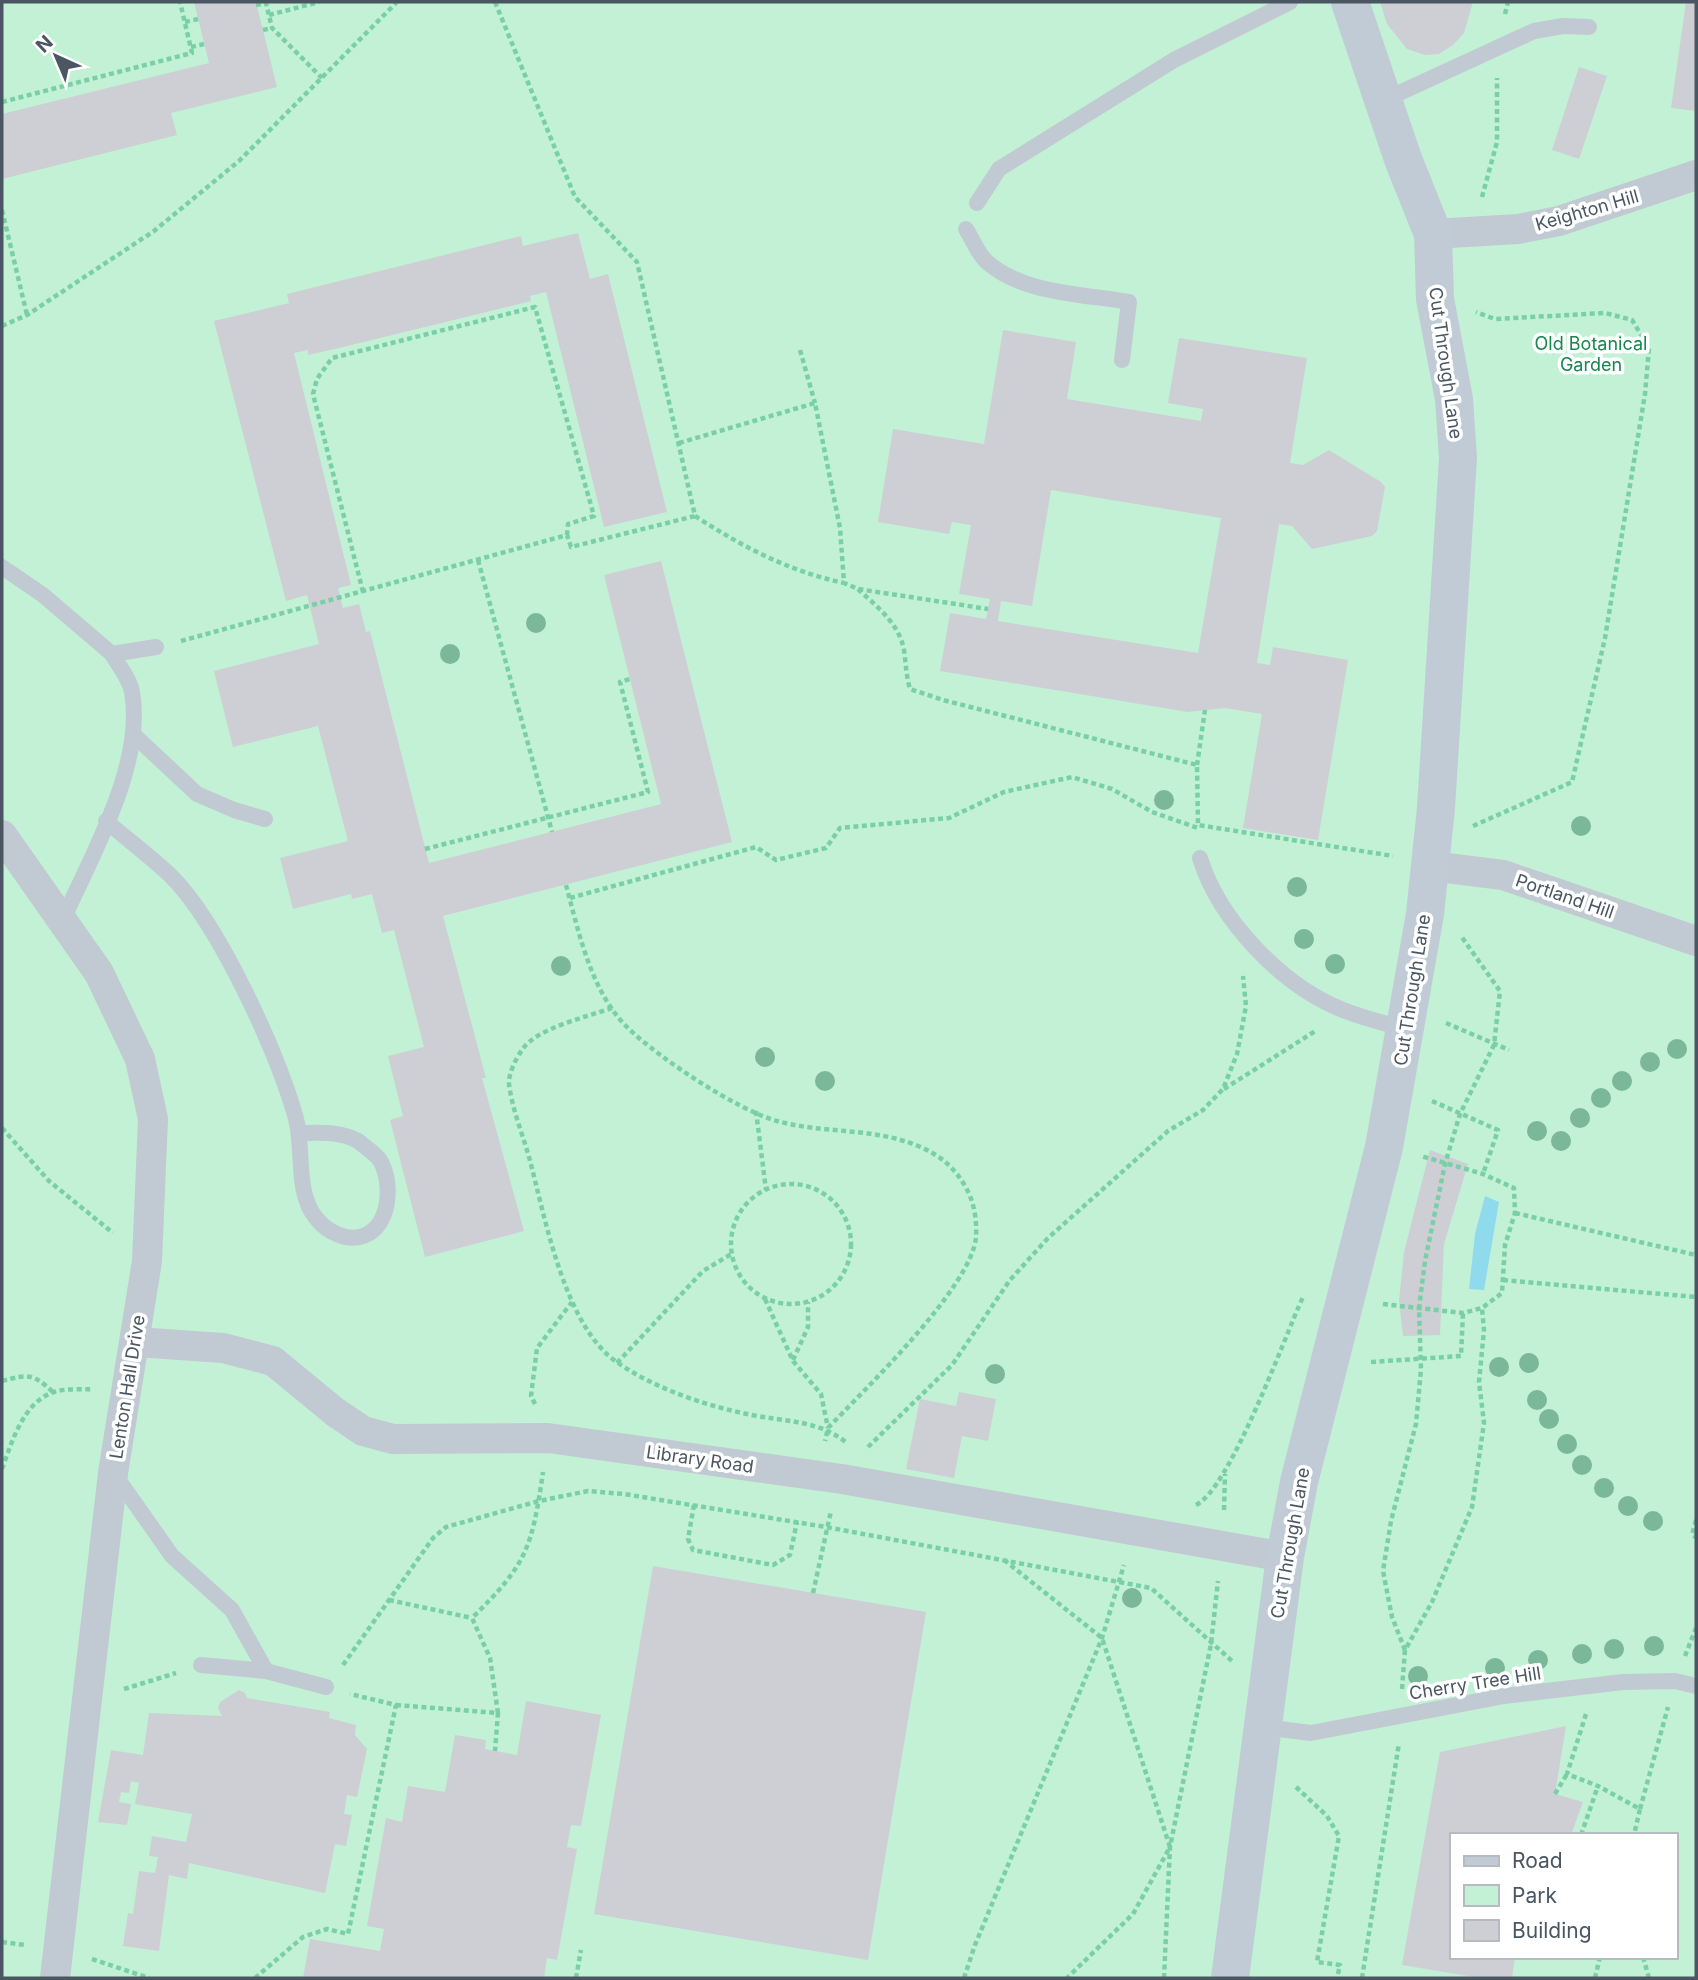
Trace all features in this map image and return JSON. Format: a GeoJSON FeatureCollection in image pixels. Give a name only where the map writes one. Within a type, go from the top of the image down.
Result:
{"type":"FeatureCollection","features":[{"type":"Feature","properties":{"kind":"street","name":"Cut Through Lane"},"geometry":{"type":"LineString","coordinates":[[1230,1978],[1285,1557],[1299,1482],[1384,1147],[1421,1023],[1414,861],[1458,458],[1454,399],[1435,299],[1433,234],[1350,2]]}},
{"type":"Feature","properties":{"kind":"street","name":"Keighton Hill"},"geometry":{"type":"LineString","coordinates":[[1433,234],[1518,229],[1559,221],[1696,174]]}},
{"type":"Feature","properties":{"kind":"street","name":"Lenton Hall Drive"},"geometry":{"type":"LineString","coordinates":[[2,835],[99,973],[140,1059],[153,1119],[147,1261],[113,1473],[55,1978]]}},
{"type":"Feature","properties":{"kind":"street","name":"Portland Hill"},"geometry":{"type":"LineString","coordinates":[[1414,861],[1503,875],[1696,941]]}},
{"type":"Feature","properties":{"kind":"street","name":"Library Road"},"geometry":{"type":"LineString","coordinates":[[136,1342],[223,1348],[273,1361],[335,1412],[363,1431],[393,1439],[548,1438],[829,1478],[1285,1557]]}},
{"type":"Feature","properties":{"kind":"lane"},"geometry":{"type":"LineString","coordinates":[[977,203],[999,169],[1174,60],[1290,2]]}},
{"type":"Feature","properties":{"kind":"lane"},"geometry":{"type":"LineString","coordinates":[[1384,100],[1534,31],[1563,26],[1589,27]]}},
{"type":"Feature","properties":{"kind":"lane"},"geometry":{"type":"LineString","coordinates":[[967,229],[985,261],[1007,276],[1037,286],[1129,302],[1122,360]]}},
{"type":"Feature","properties":{"kind":"lane"},"geometry":{"type":"LineString","coordinates":[[2,567],[43,595],[112,654],[132,689],[135,736],[106,821],[62,922]]}},
{"type":"Feature","properties":{"kind":"lane"},"geometry":{"type":"LineString","coordinates":[[112,654],[156,647]]}},
{"type":"Feature","properties":{"kind":"lane"},"geometry":{"type":"LineString","coordinates":[[135,736],[197,794],[234,810],[265,818]]}},
{"type":"Feature","properties":{"kind":"lane"},"geometry":{"type":"LineString","coordinates":[[106,821],[172,878],[218,940],[285,1081],[301,1133],[303,1187],[315,1218],[336,1235],[361,1237],[376,1228],[384,1217],[387,1195],[381,1161],[357,1141],[335,1133],[301,1133]]}},
{"type":"Feature","properties":{"kind":"lane"},"geometry":{"type":"LineString","coordinates":[[1200,858],[1213,893],[1238,931],[1305,989],[1342,1009],[1421,1023]]}},
{"type":"Feature","properties":{"kind":"lane"},"geometry":{"type":"LineString","coordinates":[[113,1473],[172,1556],[232,1610],[266,1671]]}},
{"type":"Feature","properties":{"kind":"lane"},"geometry":{"type":"LineString","coordinates":[[201,1665],[266,1671],[326,1687]]}},
{"type":"Feature","properties":{"kind":"lane","name":"Cherry Tree Hill"},"geometry":{"type":"LineString","coordinates":[[1264,1709],[1311,1732],[1504,1696],[1595,1685],[1675,1681],[1696,1686]]}},
{"type":"Feature","properties":{"kind":"path"},"geometry":{"type":"LineString","coordinates":[[2,102],[192,52],[180,2]]}},
{"type":"Feature","properties":{"kind":"path"},"geometry":{"type":"LineString","coordinates":[[269,15],[319,2]]}},
{"type":"Feature","properties":{"kind":"path"},"geometry":{"type":"LineString","coordinates":[[2,326],[27,314],[154,231],[239,161],[397,2]]}},
{"type":"Feature","properties":{"kind":"path"},"geometry":{"type":"LineString","coordinates":[[495,2],[575,197],[637,262],[695,516]]}},
{"type":"Feature","properties":{"kind":"path"},"geometry":{"type":"LineString","coordinates":[[1481,201],[1497,142],[1496,49],[1508,2]]}},
{"type":"Feature","properties":{"kind":"path"},"geometry":{"type":"LineString","coordinates":[[256,5],[266,3],[272,28],[322,78]]}},
{"type":"Feature","properties":{"kind":"path"},"geometry":{"type":"LineString","coordinates":[[185,22],[198,19]]}},
{"type":"Feature","properties":{"kind":"path"},"geometry":{"type":"LineString","coordinates":[[262,30],[272,28]]}},
{"type":"Feature","properties":{"kind":"path"},"geometry":{"type":"LineString","coordinates":[[191,47],[204,44]]}},
{"type":"Feature","properties":{"kind":"path"},"geometry":{"type":"LineString","coordinates":[[2,210],[27,314]]}},
{"type":"Feature","properties":{"kind":"path"},"geometry":{"type":"LineString","coordinates":[[1435,299],[1467,307],[1495,319],[1605,313],[1632,320],[1649,348],[1645,394],[1605,638],[1572,782],[1469,828]]}},
{"type":"Feature","properties":{"kind":"path"},"geometry":{"type":"LineString","coordinates":[[363,592],[313,394],[317,379],[332,358],[535,307],[594,516],[568,524],[571,547],[695,516],[767,559],[804,574],[858,589],[988,609]]}},
{"type":"Feature","properties":{"kind":"path"},"geometry":{"type":"LineString","coordinates":[[800,351],[815,403],[840,528],[844,583]]}},
{"type":"Feature","properties":{"kind":"path"},"geometry":{"type":"LineString","coordinates":[[679,443],[815,403]]}},
{"type":"Feature","properties":{"kind":"path"},"geometry":{"type":"LineString","coordinates":[[156,647],[568,535]]}},
{"type":"Feature","properties":{"kind":"path"},"geometry":{"type":"LineString","coordinates":[[478,560],[552,832]]}},
{"type":"Feature","properties":{"kind":"path"},"geometry":{"type":"LineString","coordinates":[[858,589],[895,625],[904,649],[905,673],[910,688],[943,701],[1197,765]]}},
{"type":"Feature","properties":{"kind":"path"},"geometry":{"type":"LineString","coordinates":[[425,849],[648,792],[620,682],[630,679]]}},
{"type":"Feature","properties":{"kind":"path"},"geometry":{"type":"LineString","coordinates":[[1198,825],[1197,765],[1205,710]]}},
{"type":"Feature","properties":{"kind":"path"},"geometry":{"type":"LineString","coordinates":[[570,898],[756,847],[776,860],[826,848],[840,828],[949,818],[1004,792],[1072,777],[1112,789],[1152,812],[1198,825],[1414,861]]}},
{"type":"Feature","properties":{"kind":"path"},"geometry":{"type":"LineString","coordinates":[[566,884],[601,992],[628,1028],[681,1068],[777,1121],[859,1130],[917,1146],[953,1166],[973,1200],[976,1239],[966,1266],[931,1319],[828,1428]]}},
{"type":"Feature","properties":{"kind":"path"},"geometry":{"type":"LineString","coordinates":[[1401,1714],[1405,1650],[1392,1617],[1383,1571],[1391,1521],[1416,1424],[1421,1359],[1419,1308],[1445,1164],[1460,1114],[1494,1045],[1500,991],[1463,936],[1451,933]]}},
{"type":"Feature","properties":{"kind":"path"},"geometry":{"type":"LineString","coordinates":[[1223,1089],[1237,1054],[1246,1006],[1243,976],[1255,946]]}},
{"type":"Feature","properties":{"kind":"path"},"geometry":{"type":"LineString","coordinates":[[612,1007],[536,1036],[522,1049],[509,1082],[548,1231],[572,1302],[600,1349],[617,1363],[653,1383],[748,1414],[828,1428],[861,1454]]}},
{"type":"Feature","properties":{"kind":"path"},"geometry":{"type":"LineString","coordinates":[[829,1478],[861,1454],[952,1365],[1010,1280],[1048,1238],[1168,1131],[1203,1110],[1223,1089],[1326,1025],[1342,1009]]}},
{"type":"Feature","properties":{"kind":"path"},"geometry":{"type":"LineString","coordinates":[[1421,1023],[1509,1050]]}},
{"type":"Feature","properties":{"kind":"path"},"geometry":{"type":"LineString","coordinates":[[1421,1097],[1498,1130],[1483,1174]]}},
{"type":"Feature","properties":{"kind":"path"},"geometry":{"type":"LineString","coordinates":[[756,1111],[766,1190]]}},
{"type":"Feature","properties":{"kind":"path"},"geometry":{"type":"LineString","coordinates":[[2,1128],[49,1181],[147,1261]]}},
{"type":"Feature","properties":{"kind":"path"},"geometry":{"type":"LineString","coordinates":[[1372,1304],[1463,1313],[1482,1308],[1502,1293],[1505,1245],[1515,1213],[1514,1188],[1483,1174],[1418,1155]]}},
{"type":"Feature","properties":{"kind":"path"},"geometry":{"type":"LineString","coordinates":[[799,1184],[824,1193],[840,1208],[849,1227],[852,1248],[839,1279],[826,1293],[808,1302],[784,1304],[765,1298],[748,1287],[737,1270],[731,1242],[736,1221],[747,1202],[766,1190],[799,1184]]}},
{"type":"Feature","properties":{"kind":"path"},"geometry":{"type":"LineString","coordinates":[[1515,1213],[1696,1255]]}},
{"type":"Feature","properties":{"kind":"path"},"geometry":{"type":"LineString","coordinates":[[617,1363],[693,1280],[733,1253]]}},
{"type":"Feature","properties":{"kind":"path"},"geometry":{"type":"LineString","coordinates":[[1503,1280],[1696,1297]]}},
{"type":"Feature","properties":{"kind":"path"},"geometry":{"type":"LineString","coordinates":[[964,1978],[975,1945],[1102,1638],[1117,1580],[1140,1530],[1160,1517],[1205,1500],[1225,1474],[1304,1293]]}},
{"type":"Feature","properties":{"kind":"path"},"geometry":{"type":"LineString","coordinates":[[765,1298],[793,1361],[821,1394],[828,1428],[826,1527],[813,1593]]}},
{"type":"Feature","properties":{"kind":"path"},"geometry":{"type":"LineString","coordinates":[[472,1618],[508,1583],[531,1545],[548,1438],[531,1396],[537,1348],[572,1302]]}},
{"type":"Feature","properties":{"kind":"path"},"geometry":{"type":"LineString","coordinates":[[793,1361],[808,1326],[808,1302]]}},
{"type":"Feature","properties":{"kind":"path"},"geometry":{"type":"LineString","coordinates":[[1405,1650],[1432,1602],[1472,1507],[1484,1423],[1479,1382],[1484,1330],[1482,1308]]}},
{"type":"Feature","properties":{"kind":"path"},"geometry":{"type":"LineString","coordinates":[[1368,1363],[1461,1356],[1463,1313]]}},
{"type":"Feature","properties":{"kind":"path"},"geometry":{"type":"LineString","coordinates":[[2,1381],[26,1375],[37,1377],[53,1392],[30,1409],[16,1432],[2,1469]]}},
{"type":"Feature","properties":{"kind":"path"},"geometry":{"type":"LineString","coordinates":[[1164,1978],[1170,1847],[1211,1644],[1223,1545],[1225,1474]]}},
{"type":"Feature","properties":{"kind":"path"},"geometry":{"type":"LineString","coordinates":[[498,1713],[396,1705],[326,1687],[433,1538],[446,1527],[539,1501],[588,1491],[797,1522],[1151,1588],[1211,1644],[1264,1709]]}},
{"type":"Feature","properties":{"kind":"path"},"geometry":{"type":"LineString","coordinates":[[694,1505],[688,1539],[693,1550],[773,1564],[790,1555],[797,1522]]}},
{"type":"Feature","properties":{"kind":"path"},"geometry":{"type":"LineString","coordinates":[[1696,1520],[1692,1535],[1696,1537]]}},
{"type":"Feature","properties":{"kind":"path"},"geometry":{"type":"LineString","coordinates":[[1002,1559],[1102,1638],[1170,1847],[1133,1914],[1067,1978]]}},
{"type":"Feature","properties":{"kind":"path"},"geometry":{"type":"LineString","coordinates":[[389,1600],[472,1618]]}},
{"type":"Feature","properties":{"kind":"path"},"geometry":{"type":"LineString","coordinates":[[472,1618],[490,1658],[498,1713],[495,1751]]}},
{"type":"Feature","properties":{"kind":"path"},"geometry":{"type":"LineString","coordinates":[[87,1701],[201,1665]]}},
{"type":"Feature","properties":{"kind":"path"},"geometry":{"type":"LineString","coordinates":[[1634,1833],[1675,1681]]}},
{"type":"Feature","properties":{"kind":"path"},"geometry":{"type":"LineString","coordinates":[[1555,1794],[1567,1774],[1595,1685]]}},
{"type":"Feature","properties":{"kind":"path"},"geometry":{"type":"LineString","coordinates":[[255,1978],[303,1937],[327,1929],[348,1934],[396,1705]]}},
{"type":"Feature","properties":{"kind":"path"},"geometry":{"type":"LineString","coordinates":[[1362,1978],[1398,1757]]}},
{"type":"Feature","properties":{"kind":"path"},"geometry":{"type":"LineString","coordinates":[[1567,1774],[1598,1786],[1640,1809]]}},
{"type":"Feature","properties":{"kind":"path"},"geometry":{"type":"LineString","coordinates":[[1290,1780],[1327,1816],[1339,1836],[1317,1962],[1340,1965],[1338,1978]]}},
{"type":"Feature","properties":{"kind":"path"},"geometry":{"type":"LineString","coordinates":[[1582,1833],[1598,1786]]}},
{"type":"Feature","properties":{"kind":"path"},"geometry":{"type":"LineString","coordinates":[[58,1948],[149,1978]]}},
{"type":"Feature","properties":{"kind":"path"},"geometry":{"type":"LineString","coordinates":[[576,1978],[581,1950]]}},
{"type":"Feature","properties":{"kind":"path"},"geometry":{"type":"LineString","coordinates":[[1594,1978],[1599,1959]]}},
{"type":"Feature","properties":{"kind":"path"},"geometry":{"type":"LineString","coordinates":[[1644,1959],[1649,1978]]}},
{"type":"Feature","properties":{"kind":"green space","name":"Old Botanical Garden"},"geometry":{"type":"Polygon","coordinates":[[[2,2],[1696,2],[1696,1978],[2,1978],[2,2]]]}},
{"type":"Feature","properties":{"kind":"water"},"geometry":{"type":"Polygon","coordinates":[[[1485,1196],[1499,1202],[1484,1290],[1469,1289],[1475,1234],[1485,1196]]]}},
{"type":"Feature","properties":{"kind":"building"},"geometry":{"type":"Polygon","coordinates":[[[194,2],[256,2],[277,87],[171,113],[177,135],[2,179],[2,114],[209,63],[194,2]]]}},
{"type":"Feature","properties":{"kind":"building"},"geometry":{"type":"Polygon","coordinates":[[[1380,2],[1473,2],[1464,33],[1453,45],[1439,54],[1425,55],[1407,49],[1387,24],[1380,2]]]}},
{"type":"Feature","properties":{"kind":"building"},"geometry":{"type":"Polygon","coordinates":[[[1686,2],[1696,2],[1696,111],[1671,108],[1686,2]]]}},
{"type":"Feature","properties":{"kind":"building"},"geometry":{"type":"Polygon","coordinates":[[[1579,67],[1607,76],[1579,159],[1552,150],[1579,67]]]}},
{"type":"Feature","properties":{"kind":"building"},"geometry":{"type":"Polygon","coordinates":[[[578,233],[590,279],[608,274],[667,512],[604,527],[546,292],[530,296],[531,301],[339,348],[308,355],[308,350],[294,353],[351,585],[338,588],[343,608],[359,604],[366,632],[370,631],[429,863],[661,804],[604,575],[661,561],[732,842],[443,916],[486,1078],[482,1078],[524,1231],[425,1257],[390,1120],[403,1116],[388,1056],[424,1047],[394,930],[382,933],[372,894],[352,899],[351,894],[293,909],[280,858],[348,841],[318,726],[233,747],[214,671],[319,644],[307,595],[286,601],[214,321],[289,303],[287,294],[521,236],[523,246],[578,233]]]}},
{"type":"Feature","properties":{"kind":"building"},"geometry":{"type":"Polygon","coordinates":[[[1003,330],[1076,342],[1067,399],[1201,421],[1203,409],[1168,403],[1179,338],[1307,358],[1290,463],[1303,465],[1329,450],[1385,487],[1377,531],[1372,536],[1312,549],[1292,526],[1279,524],[1257,663],[1270,665],[1273,647],[1348,660],[1318,840],[1243,828],[1262,714],[1225,708],[1188,712],[940,671],[950,613],[986,619],[990,599],[959,594],[971,525],[952,522],[949,534],[878,522],[893,429],[984,444],[1003,330]],[[1051,490],[1032,606],[1001,601],[998,621],[1198,653],[1221,518],[1051,490]]]}},
{"type":"Feature","properties":{"kind":"building"},"geometry":{"type":"Polygon","coordinates":[[[1430,1150],[1468,1164],[1444,1244],[1440,1335],[1403,1336],[1399,1301],[1404,1252],[1430,1150]]]}},
{"type":"Feature","properties":{"kind":"building"},"geometry":{"type":"Polygon","coordinates":[[[959,1392],[996,1399],[988,1441],[962,1436],[954,1478],[906,1469],[920,1399],[956,1406],[959,1392]]]}},
{"type":"Feature","properties":{"kind":"building"},"geometry":{"type":"Polygon","coordinates":[[[653,1566],[926,1612],[868,1960],[594,1914],[653,1566]]]}},
{"type":"Feature","properties":{"kind":"building"},"geometry":{"type":"Polygon","coordinates":[[[239,1690],[245,1693],[247,1698],[330,1712],[329,1718],[356,1725],[355,1735],[367,1749],[357,1797],[347,1795],[344,1814],[352,1815],[346,1846],[335,1844],[325,1893],[189,1863],[187,1879],[169,1875],[159,1951],[123,1946],[128,1913],[133,1914],[139,1871],[155,1873],[158,1857],[149,1856],[152,1836],[186,1842],[192,1814],[135,1804],[139,1783],[131,1781],[129,1793],[121,1792],[119,1802],[131,1804],[127,1825],[98,1822],[111,1750],[143,1755],[149,1713],[222,1716],[218,1708],[220,1702],[239,1690]]]}},
{"type":"Feature","properties":{"kind":"building"},"geometry":{"type":"Polygon","coordinates":[[[526,1701],[601,1715],[581,1826],[571,1825],[567,1847],[577,1849],[557,1960],[547,1958],[544,1978],[303,1978],[310,1939],[380,1951],[384,1929],[367,1926],[386,1818],[402,1822],[408,1786],[445,1792],[455,1735],[486,1740],[485,1749],[517,1755],[526,1701]]]}},
{"type":"Feature","properties":{"kind":"building"},"geometry":{"type":"Polygon","coordinates":[[[1566,1726],[1555,1794],[1583,1802],[1572,1833],[1450,1833],[1450,1959],[1515,1959],[1512,1978],[1480,1978],[1402,1965],[1440,1752],[1566,1726]]]}}]}
